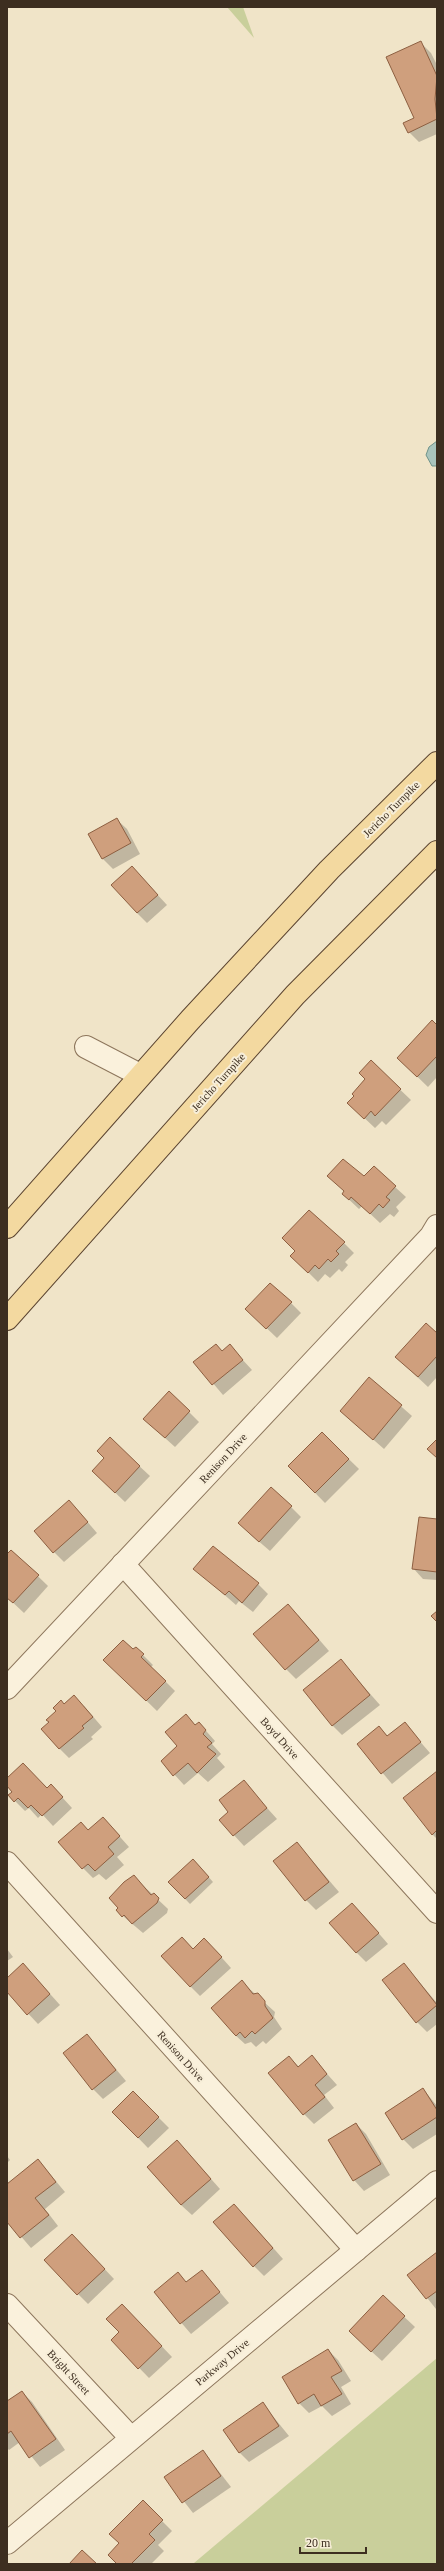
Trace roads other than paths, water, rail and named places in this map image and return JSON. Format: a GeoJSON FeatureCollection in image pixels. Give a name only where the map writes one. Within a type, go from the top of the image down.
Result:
{"type":"FeatureCollection","features":[{"type":"Feature","properties":{"kind":"main road","name":"Jericho Turnpike"},"geometry":{"type":"LineString","coordinates":[[7,1227],[140,1075],[329,870],[437,763]]}},
{"type":"Feature","properties":{"kind":"main road","name":"Jericho Turnpike"},"geometry":{"type":"LineString","coordinates":[[7,1319],[295,995],[437,852]]}},
{"type":"Feature","properties":{"kind":"street"},"geometry":{"type":"LineString","coordinates":[[86,1047],[140,1075]]}},
{"type":"Feature","properties":{"kind":"street","name":"Renison Drive"},"geometry":{"type":"LineString","coordinates":[[7,1688],[431,1236],[437,1226]]}},
{"type":"Feature","properties":{"kind":"street","name":"Boyd Drive"},"geometry":{"type":"LineString","coordinates":[[123,1564],[437,1912]]}},
{"type":"Feature","properties":{"kind":"street","name":"Renison Drive"},"geometry":{"type":"LineString","coordinates":[[7,1863],[356,2250]]}},
{"type":"Feature","properties":{"kind":"street","name":"Parkway Drive"},"geometry":{"type":"LineString","coordinates":[[7,2543],[437,2182]]}},
{"type":"Feature","properties":{"kind":"street","name":"Bright Street"},"geometry":{"type":"LineString","coordinates":[[7,2305],[131,2438]]}},
{"type":"Feature","properties":{"kind":"water"},"geometry":{"type":"Polygon","coordinates":[[[437,441],[437,466],[432,466],[426,455],[429,447],[437,441]]]}}]}
